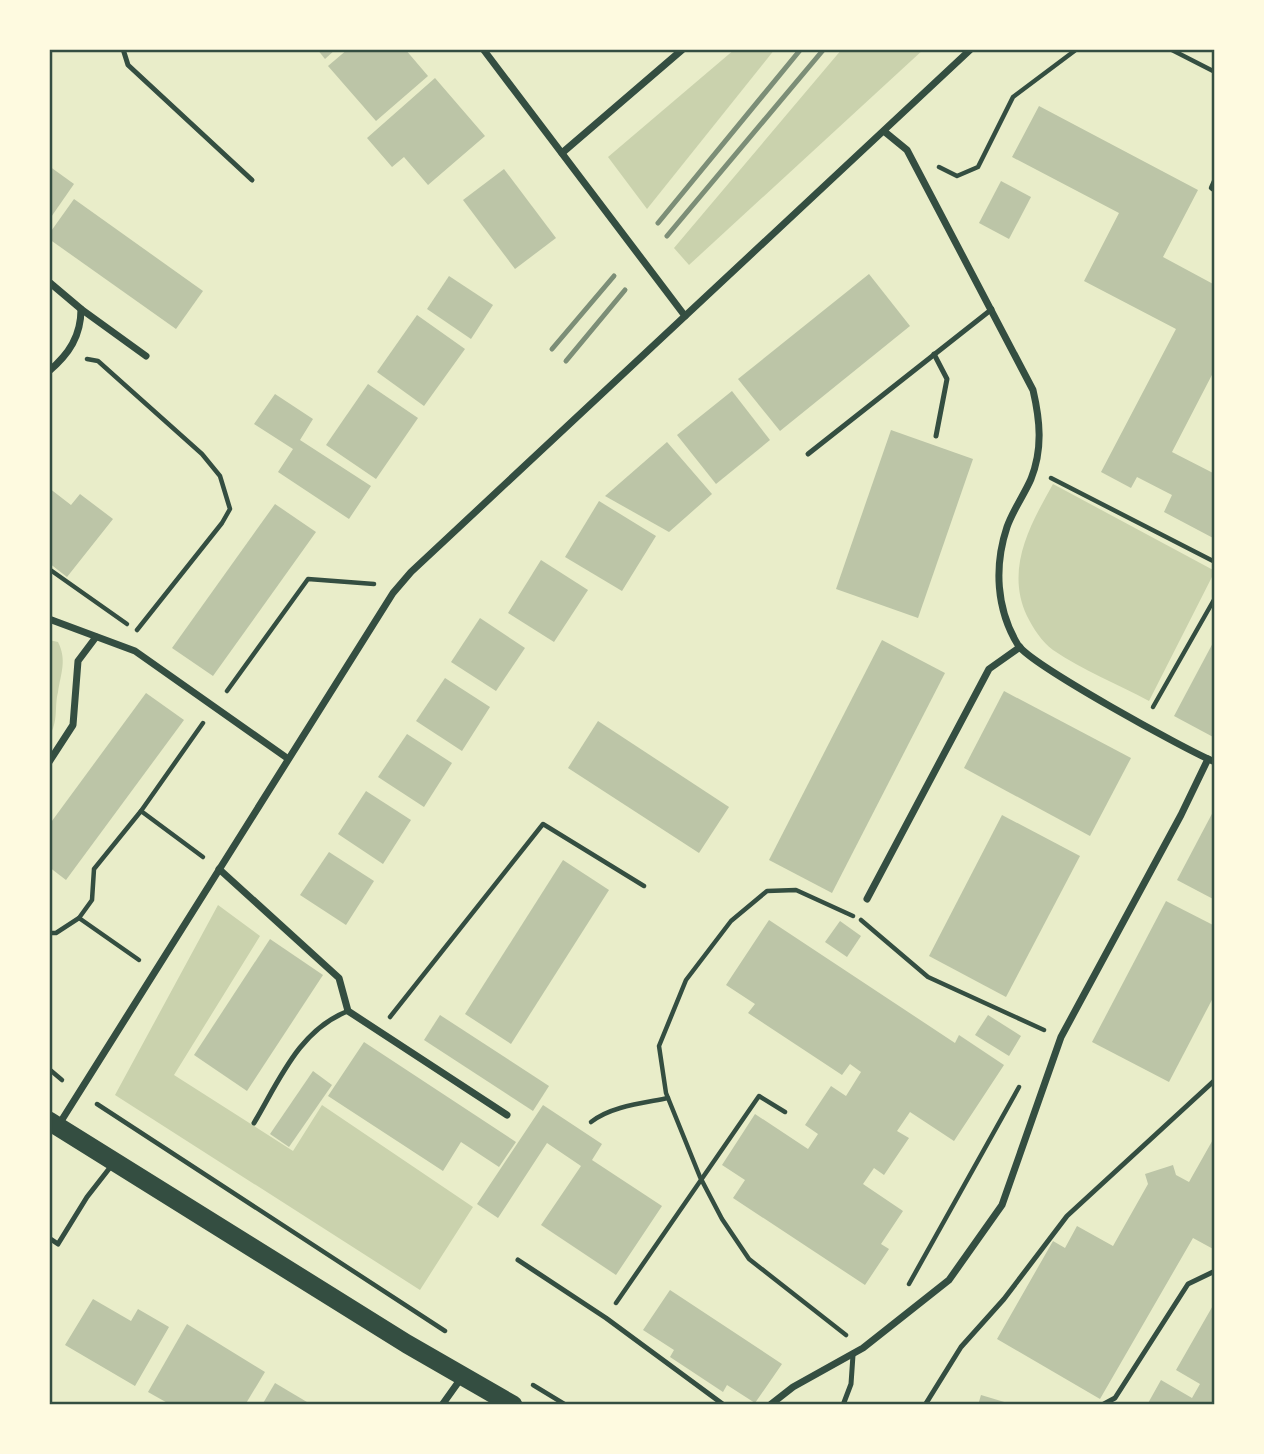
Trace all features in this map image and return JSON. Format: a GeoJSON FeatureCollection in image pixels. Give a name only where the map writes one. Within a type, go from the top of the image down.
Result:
{"type":"FeatureCollection","features":[{"type":"Feature","properties":{"kind":"highway"},"geometry":{"type":"LineString","coordinates":[[53,1124],[513,1405]]}},
{"type":"Feature","properties":{"kind":"street"},"geometry":{"type":"LineString","coordinates":[[483,49],[685,316]]}},
{"type":"Feature","properties":{"kind":"street"},"geometry":{"type":"LineString","coordinates":[[562,153],[683,49]]}},
{"type":"Feature","properties":{"kind":"street"},"geometry":{"type":"LineString","coordinates":[[53,1124],[155,971],[393,593],[411,572],[971,49]]}},
{"type":"Feature","properties":{"kind":"street"},"geometry":{"type":"LineString","coordinates":[[770,1405],[793,1387],[853,1355],[949,1280],[1002,1205],[1061,1037],[1211,761],[1053,672],[1020,647],[1000,596],[997,562],[1007,524],[1034,470],[1040,422],[1033,390],[907,150],[885,132]]}},
{"type":"Feature","properties":{"kind":"street"},"geometry":{"type":"LineString","coordinates":[[49,282],[146,356]]}},
{"type":"Feature","properties":{"kind":"street"},"geometry":{"type":"LineString","coordinates":[[49,371],[67,356],[81,327],[81,309]]}},
{"type":"Feature","properties":{"kind":"street"},"geometry":{"type":"LineString","coordinates":[[49,619],[135,651],[287,758]]}},
{"type":"Feature","properties":{"kind":"street"},"geometry":{"type":"LineString","coordinates":[[49,762],[73,725],[79,661],[96,637]]}},
{"type":"Feature","properties":{"kind":"street"},"geometry":{"type":"LineString","coordinates":[[867,899],[989,669],[1020,647]]}},
{"type":"Feature","properties":{"kind":"street"},"geometry":{"type":"LineString","coordinates":[[219,869],[339,978],[348,1011],[507,1115]]}},
{"type":"Feature","properties":{"kind":"street"},"geometry":{"type":"LineString","coordinates":[[442,1405],[463,1376]]}},
{"type":"Feature","properties":{"kind":"lane"},"geometry":{"type":"LineString","coordinates":[[123,49],[128,65],[252,180]]}},
{"type":"Feature","properties":{"kind":"lane"},"geometry":{"type":"LineString","coordinates":[[808,454],[992,309]]}},
{"type":"Feature","properties":{"kind":"lane"},"geometry":{"type":"LineString","coordinates":[[934,354],[947,379],[936,436]]}},
{"type":"Feature","properties":{"kind":"lane"},"geometry":{"type":"LineString","coordinates":[[254,1123],[304,1039],[336,1015],[348,1011]]}},
{"type":"Feature","properties":{"kind":"lane"},"geometry":{"type":"LineString","coordinates":[[925,1405],[961,1347],[1004,1299],[1067,1216],[1215,1080]]}},
{"type":"Feature","properties":{"kind":"lane"},"geometry":{"type":"LineString","coordinates":[[49,1238],[58,1244],[87,1197],[114,1162]]}},
{"type":"Feature","properties":{"kind":"lane"},"geometry":{"type":"LineString","coordinates":[[518,1259],[606,1318],[724,1405]]}},
{"type":"Feature","properties":{"kind":"lane"},"geometry":{"type":"LineString","coordinates":[[1102,1405],[1115,1398],[1188,1284],[1215,1271]]}},
{"type":"Feature","properties":{"kind":"lane"},"geometry":{"type":"LineString","coordinates":[[843,1405],[851,1384],[853,1355]]}},
{"type":"Feature","properties":{"kind":"path"},"geometry":{"type":"LineString","coordinates":[[921,176],[941,166],[957,176],[978,167],[1013,97],[1077,49]]}},
{"type":"Feature","properties":{"kind":"path"},"geometry":{"type":"LineString","coordinates":[[1170,49],[1215,72]]}},
{"type":"Feature","properties":{"kind":"path"},"geometry":{"type":"LineString","coordinates":[[1215,179],[1211,188],[1215,191]]}},
{"type":"Feature","properties":{"kind":"path"},"geometry":{"type":"LineString","coordinates":[[67,356],[98,361],[202,454],[220,476],[230,509],[222,523],[136,630],[135,651]]}},
{"type":"Feature","properties":{"kind":"path"},"geometry":{"type":"LineString","coordinates":[[1034,470],[1215,562]]}},
{"type":"Feature","properties":{"kind":"path"},"geometry":{"type":"LineString","coordinates":[[49,933],[56,933],[79,918],[92,900],[94,869],[141,811],[308,579],[372,583],[393,593]]}},
{"type":"Feature","properties":{"kind":"path"},"geometry":{"type":"LineString","coordinates":[[1144,723],[1215,598]]}},
{"type":"Feature","properties":{"kind":"path"},"geometry":{"type":"LineString","coordinates":[[141,811],[219,869]]}},
{"type":"Feature","properties":{"kind":"path"},"geometry":{"type":"LineString","coordinates":[[379,1031],[543,824],[645,886]]}},
{"type":"Feature","properties":{"kind":"path"},"geometry":{"type":"LineString","coordinates":[[863,1348],[807,1308],[749,1259],[722,1219],[700,1177],[668,1098],[659,1046],[686,980],[731,921],[767,891],[796,890],[858,918],[928,976],[1061,1037]]}},
{"type":"Feature","properties":{"kind":"path"},"geometry":{"type":"LineString","coordinates":[[79,918],[155,971]]}},
{"type":"Feature","properties":{"kind":"path"},"geometry":{"type":"LineString","coordinates":[[49,1069],[64,1082]]}},
{"type":"Feature","properties":{"kind":"path"},"geometry":{"type":"LineString","coordinates":[[888,1330],[897,1305],[1022,1083]]}},
{"type":"Feature","properties":{"kind":"path"},"geometry":{"type":"LineString","coordinates":[[606,1318],[700,1177],[759,1096],[785,1112]]}},
{"type":"Feature","properties":{"kind":"path"},"geometry":{"type":"LineString","coordinates":[[591,1122],[599,1115],[668,1098]]}},
{"type":"Feature","properties":{"kind":"path"},"geometry":{"type":"LineString","coordinates":[[97,1104],[447,1333]]}},
{"type":"Feature","properties":{"kind":"path"},"geometry":{"type":"LineString","coordinates":[[530,1383],[566,1405]]}},
{"type":"Feature","properties":{"kind":"green space"},"geometry":{"type":"Polygon","coordinates":[[[735,49],[775,49],[647,209],[608,157],[735,49]]]}},
{"type":"Feature","properties":{"kind":"green space"},"geometry":{"type":"Polygon","coordinates":[[[842,49],[924,49],[689,265],[674,248],[842,49]]]}},
{"type":"Feature","properties":{"kind":"green space"},"geometry":{"type":"Polygon","coordinates":[[[1053,484],[1215,571],[1149,701],[1053,650],[1038,634],[1027,616],[1021,599],[1019,564],[1029,531],[1053,484]]]}},
{"type":"Feature","properties":{"kind":"green space"},"geometry":{"type":"Polygon","coordinates":[[[49,640],[58,642],[63,661],[55,720],[49,737],[49,640]]]}},
{"type":"Feature","properties":{"kind":"green space"},"geometry":{"type":"Polygon","coordinates":[[[218,905],[260,936],[174,1075],[293,1151],[322,1105],[473,1207],[420,1290],[115,1095],[218,905]]]}},
{"type":"Feature","properties":{"kind":"building"},"geometry":{"type":"Polygon","coordinates":[[[317,49],[336,49],[325,59],[317,49]]]}},
{"type":"Feature","properties":{"kind":"building"},"geometry":{"type":"Polygon","coordinates":[[[348,49],[405,49],[428,76],[376,121],[328,66],[348,49]]]}},
{"type":"Feature","properties":{"kind":"building"},"geometry":{"type":"Polygon","coordinates":[[[435,78],[485,136],[428,185],[404,157],[392,167],[367,138],[435,78]]]}},
{"type":"Feature","properties":{"kind":"building"},"geometry":{"type":"Polygon","coordinates":[[[1039,106],[1198,190],[1163,257],[1215,285],[1215,369],[1172,452],[1215,474],[1215,539],[1164,512],[1172,495],[1137,477],[1131,488],[1101,472],[1176,329],[1084,281],[1119,213],[1012,157],[1039,106]]]}},
{"type":"Feature","properties":{"kind":"building"},"geometry":{"type":"Polygon","coordinates":[[[49,166],[74,184],[49,220],[49,166]]]}},
{"type":"Feature","properties":{"kind":"building"},"geometry":{"type":"Polygon","coordinates":[[[504,169],[556,238],[515,269],[463,200],[504,169]]]}},
{"type":"Feature","properties":{"kind":"building"},"geometry":{"type":"Polygon","coordinates":[[[1001,181],[1031,197],[1009,239],[979,223],[1001,181]]]}},
{"type":"Feature","properties":{"kind":"building"},"geometry":{"type":"Polygon","coordinates":[[[74,199],[203,291],[176,329],[49,239],[49,234],[74,199]]]}},
{"type":"Feature","properties":{"kind":"building"},"geometry":{"type":"Polygon","coordinates":[[[869,274],[910,326],[780,431],[738,379],[869,274]]]}},
{"type":"Feature","properties":{"kind":"building"},"geometry":{"type":"Polygon","coordinates":[[[449,276],[493,305],[471,339],[427,309],[449,276]]]}},
{"type":"Feature","properties":{"kind":"building"},"geometry":{"type":"Polygon","coordinates":[[[417,315],[465,349],[424,406],[377,372],[417,315]]]}},
{"type":"Feature","properties":{"kind":"building"},"geometry":{"type":"Polygon","coordinates":[[[368,384],[418,418],[376,479],[326,445],[368,384]]]}},
{"type":"Feature","properties":{"kind":"building"},"geometry":{"type":"Polygon","coordinates":[[[732,391],[770,440],[716,484],[677,435],[732,391]]]}},
{"type":"Feature","properties":{"kind":"building"},"geometry":{"type":"Polygon","coordinates":[[[275,394],[313,419],[300,440],[371,486],[349,519],[278,472],[293,449],[254,424],[275,394]]]}},
{"type":"Feature","properties":{"kind":"building"},"geometry":{"type":"Polygon","coordinates":[[[891,430],[973,459],[918,618],[836,589],[891,430]]]}},
{"type":"Feature","properties":{"kind":"building"},"geometry":{"type":"Polygon","coordinates":[[[667,442],[712,494],[669,532],[605,496],[667,442]]]}},
{"type":"Feature","properties":{"kind":"building"},"geometry":{"type":"Polygon","coordinates":[[[49,488],[71,505],[80,494],[113,519],[67,577],[49,563],[49,488]]]}},
{"type":"Feature","properties":{"kind":"building"},"geometry":{"type":"Polygon","coordinates":[[[599,501],[656,536],[622,591],[565,557],[599,501]]]}},
{"type":"Feature","properties":{"kind":"building"},"geometry":{"type":"Polygon","coordinates":[[[275,504],[316,532],[213,676],[172,648],[275,504]]]}},
{"type":"Feature","properties":{"kind":"building"},"geometry":{"type":"Polygon","coordinates":[[[541,560],[588,590],[554,642],[508,613],[541,560]]]}},
{"type":"Feature","properties":{"kind":"building"},"geometry":{"type":"Polygon","coordinates":[[[480,618],[525,648],[496,691],[451,662],[480,618]]]}},
{"type":"Feature","properties":{"kind":"building"},"geometry":{"type":"Polygon","coordinates":[[[1215,639],[1215,738],[1174,716],[1215,639]]]}},
{"type":"Feature","properties":{"kind":"building"},"geometry":{"type":"Polygon","coordinates":[[[882,640],[945,673],[832,893],[769,860],[882,640]]]}},
{"type":"Feature","properties":{"kind":"building"},"geometry":{"type":"Polygon","coordinates":[[[445,678],[490,707],[462,751],[416,721],[445,678]]]}},
{"type":"Feature","properties":{"kind":"building"},"geometry":{"type":"Polygon","coordinates":[[[1004,691],[1131,758],[1090,836],[964,768],[1004,691]]]}},
{"type":"Feature","properties":{"kind":"building"},"geometry":{"type":"Polygon","coordinates":[[[146,693],[184,720],[66,880],[49,867],[49,825],[146,693]]]}},
{"type":"Feature","properties":{"kind":"building"},"geometry":{"type":"Polygon","coordinates":[[[598,721],[729,807],[699,853],[568,768],[598,721]]]}},
{"type":"Feature","properties":{"kind":"building"},"geometry":{"type":"Polygon","coordinates":[[[407,734],[452,763],[424,807],[378,777],[407,734]]]}},
{"type":"Feature","properties":{"kind":"building"},"geometry":{"type":"Polygon","coordinates":[[[366,791],[411,820],[383,864],[338,834],[366,791]]]}},
{"type":"Feature","properties":{"kind":"building"},"geometry":{"type":"Polygon","coordinates":[[[1215,808],[1215,900],[1177,880],[1215,808]]]}},
{"type":"Feature","properties":{"kind":"building"},"geometry":{"type":"Polygon","coordinates":[[[1002,815],[1080,856],[1006,997],[929,956],[1002,815]]]}},
{"type":"Feature","properties":{"kind":"building"},"geometry":{"type":"Polygon","coordinates":[[[329,852],[374,881],[346,925],[300,895],[329,852]]]}},
{"type":"Feature","properties":{"kind":"building"},"geometry":{"type":"Polygon","coordinates":[[[563,860],[609,890],[511,1044],[465,1014],[563,860]]]}},
{"type":"Feature","properties":{"kind":"building"},"geometry":{"type":"Polygon","coordinates":[[[1166,901],[1215,926],[1215,994],[1169,1082],[1092,1042],[1166,901]]]}},
{"type":"Feature","properties":{"kind":"building"},"geometry":{"type":"Polygon","coordinates":[[[769,920],[955,1043],[959,1035],[1004,1065],[954,1141],[910,1112],[897,1131],[909,1138],[884,1175],[874,1168],[863,1184],[903,1211],[881,1244],[889,1249],[865,1285],[733,1198],[745,1180],[722,1165],[755,1114],[808,1149],[818,1134],[805,1125],[831,1086],[846,1096],[861,1072],[850,1064],[842,1075],[748,1013],[755,1004],[726,985],[769,920]]]}},
{"type":"Feature","properties":{"kind":"building"},"geometry":{"type":"Polygon","coordinates":[[[840,921],[861,936],[847,957],[825,942],[840,921]]]}},
{"type":"Feature","properties":{"kind":"building"},"geometry":{"type":"Polygon","coordinates":[[[270,939],[323,975],[247,1091],[194,1055],[270,939]]]}},
{"type":"Feature","properties":{"kind":"building"},"geometry":{"type":"Polygon","coordinates":[[[440,1015],[549,1086],[533,1111],[424,1040],[440,1015]]]}},
{"type":"Feature","properties":{"kind":"building"},"geometry":{"type":"Polygon","coordinates":[[[988,1015],[1021,1036],[1009,1056],[975,1035],[988,1015]]]}},
{"type":"Feature","properties":{"kind":"building"},"geometry":{"type":"Polygon","coordinates":[[[364,1042],[516,1142],[499,1167],[461,1142],[443,1171],[328,1096],[364,1042]]]}},
{"type":"Feature","properties":{"kind":"building"},"geometry":{"type":"Polygon","coordinates":[[[313,1071],[332,1085],[289,1147],[270,1134],[313,1071]]]}},
{"type":"Feature","properties":{"kind":"building"},"geometry":{"type":"Polygon","coordinates":[[[543,1105],[602,1144],[592,1160],[662,1206],[616,1275],[541,1225],[581,1166],[547,1143],[498,1218],[477,1204],[543,1105]]]}},
{"type":"Feature","properties":{"kind":"building"},"geometry":{"type":"Polygon","coordinates":[[[1215,1136],[1215,1250],[1193,1238],[1100,1399],[997,1339],[1053,1241],[1065,1248],[1077,1226],[1113,1246],[1148,1184],[1145,1174],[1173,1165],[1176,1175],[1189,1182],[1215,1136]]]}},
{"type":"Feature","properties":{"kind":"building"},"geometry":{"type":"Polygon","coordinates":[[[670,1290],[782,1364],[755,1403],[727,1385],[723,1392],[670,1357],[674,1350],[643,1330],[670,1290]]]}},
{"type":"Feature","properties":{"kind":"building"},"geometry":{"type":"Polygon","coordinates":[[[93,1299],[131,1321],[138,1309],[169,1327],[135,1386],[65,1345],[93,1299]]]}},
{"type":"Feature","properties":{"kind":"building"},"geometry":{"type":"Polygon","coordinates":[[[1215,1302],[1215,1405],[1147,1405],[1161,1380],[1192,1398],[1200,1384],[1176,1370],[1215,1302]]]}},
{"type":"Feature","properties":{"kind":"building"},"geometry":{"type":"Polygon","coordinates":[[[187,1324],[265,1372],[245,1405],[171,1405],[148,1392],[187,1324]]]}},
{"type":"Feature","properties":{"kind":"building"},"geometry":{"type":"Polygon","coordinates":[[[275,1383],[312,1405],[262,1405],[275,1383]]]}},
{"type":"Feature","properties":{"kind":"building"},"geometry":{"type":"Polygon","coordinates":[[[981,1395],[1011,1404],[1011,1405],[978,1405],[981,1395]]]}},
{"type":"Feature","properties":{"kind":"railway"},"geometry":{"type":"LineString","coordinates":[[658,223],[801,49]]}},
{"type":"Feature","properties":{"kind":"railway"},"geometry":{"type":"LineString","coordinates":[[667,236],[824,49]]}},
{"type":"Feature","properties":{"kind":"railway"},"geometry":{"type":"LineString","coordinates":[[552,349],[614,276]]}},
{"type":"Feature","properties":{"kind":"railway"},"geometry":{"type":"LineString","coordinates":[[566,361],[625,290]]}}]}
